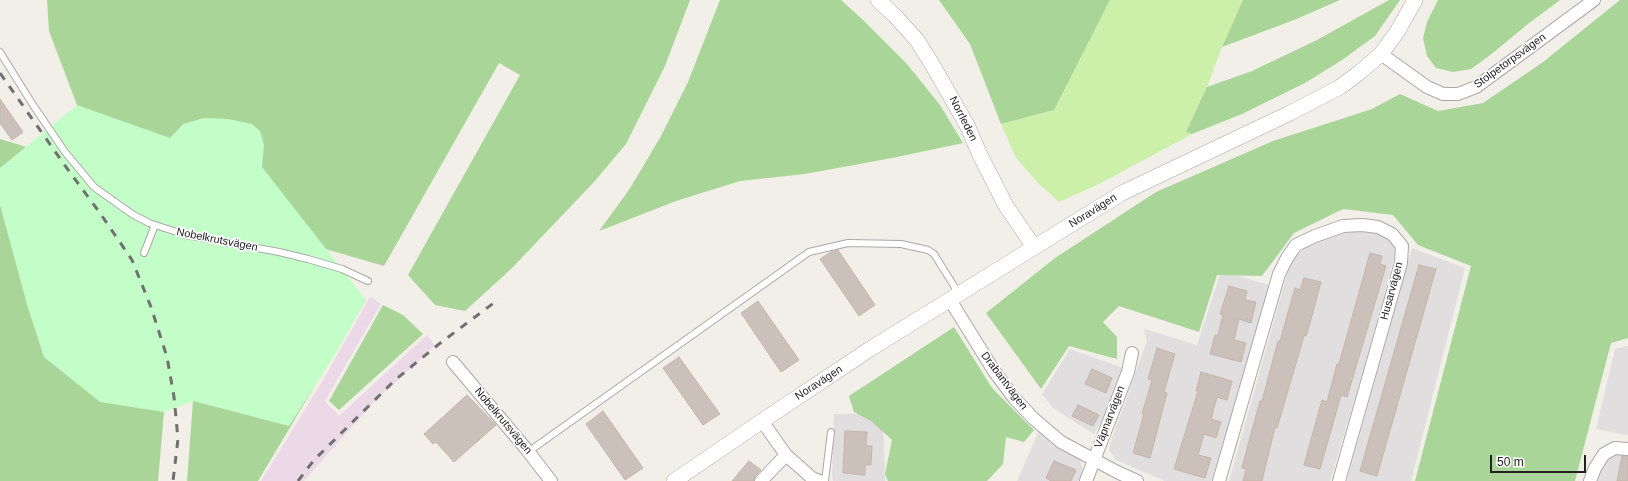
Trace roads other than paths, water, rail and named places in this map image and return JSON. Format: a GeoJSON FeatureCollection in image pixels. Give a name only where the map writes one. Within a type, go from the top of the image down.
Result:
{"type":"FeatureCollection","features":[{"type":"Feature","properties":{"kind":"street","name":"Norrleden"},"geometry":{"type":"LineString","coordinates":[[878,0],[895,16],[916,40],[933,66],[964,120],[1006,206],[1034,247]]}},
{"type":"Feature","properties":{"kind":"street","name":"Stolpetorpsvägen"},"geometry":{"type":"LineString","coordinates":[[1381,54],[1427,87],[1443,94],[1458,94],[1476,87],[1594,0]]}},
{"type":"Feature","properties":{"kind":"street","name":"Noravägen"},"geometry":{"type":"LineString","coordinates":[[674,481],[870,349],[1122,193],[1290,113],[1340,86],[1360,72],[1381,54],[1412,6]]}},
{"type":"Feature","properties":{"kind":"street","name":"Husarvägen"},"geometry":{"type":"LineString","coordinates":[[1219,481],[1279,274],[1287,258],[1296,245],[1343,226],[1378,226],[1392,234],[1402,246],[1401,263],[1339,481]]}},
{"type":"Feature","properties":{"kind":"street","name":"Drabantvägen"},"geometry":{"type":"LineString","coordinates":[[955,297],[994,371],[1014,398],[1034,419],[1061,442],[1119,474],[1137,481]]}},
{"type":"Feature","properties":{"kind":"street","name":"Väpnarvägen"},"geometry":{"type":"LineString","coordinates":[[1086,481],[1128,372],[1132,353]]}},
{"type":"Feature","properties":{"kind":"street","name":"Nobelkrutsvägen"},"geometry":{"type":"LineString","coordinates":[[453,362],[551,481]]}},
{"type":"Feature","properties":{"kind":"street"},"geometry":{"type":"LineString","coordinates":[[762,421],[786,455],[812,478],[820,481]]}},
{"type":"Feature","properties":{"kind":"street"},"geometry":{"type":"LineString","coordinates":[[1590,481],[1594,468],[1604,454],[1615,448],[1628,449]]}},
{"type":"Feature","properties":{"kind":"street"},"geometry":{"type":"LineString","coordinates":[[761,481],[786,455]]}},
{"type":"Feature","properties":{"kind":"lane","name":"Nobelkrutsvägen"},"geometry":{"type":"LineString","coordinates":[[0,52],[29,99],[61,146],[82,173],[94,187],[132,214],[156,225],[186,235],[279,252],[308,259],[342,269],[368,281]]}},
{"type":"Feature","properties":{"kind":"lane"},"geometry":{"type":"LineString","coordinates":[[144,253],[156,225]]}},
{"type":"Feature","properties":{"kind":"lane"},"geometry":{"type":"LineString","coordinates":[[528,452],[809,252],[848,243],[901,244],[928,250],[934,254],[955,297]]}},
{"type":"Feature","properties":{"kind":"lane"},"geometry":{"type":"LineString","coordinates":[[825,481],[831,432]]}},
{"type":"Feature","properties":{"kind":"railway"},"geometry":{"type":"LineString","coordinates":[[0,73],[132,260],[151,307],[167,357],[174,397],[178,439],[173,481]]}},
{"type":"Feature","properties":{"kind":"railway"},"geometry":{"type":"LineString","coordinates":[[298,481],[314,460],[395,380],[439,344],[499,299]]}}]}
